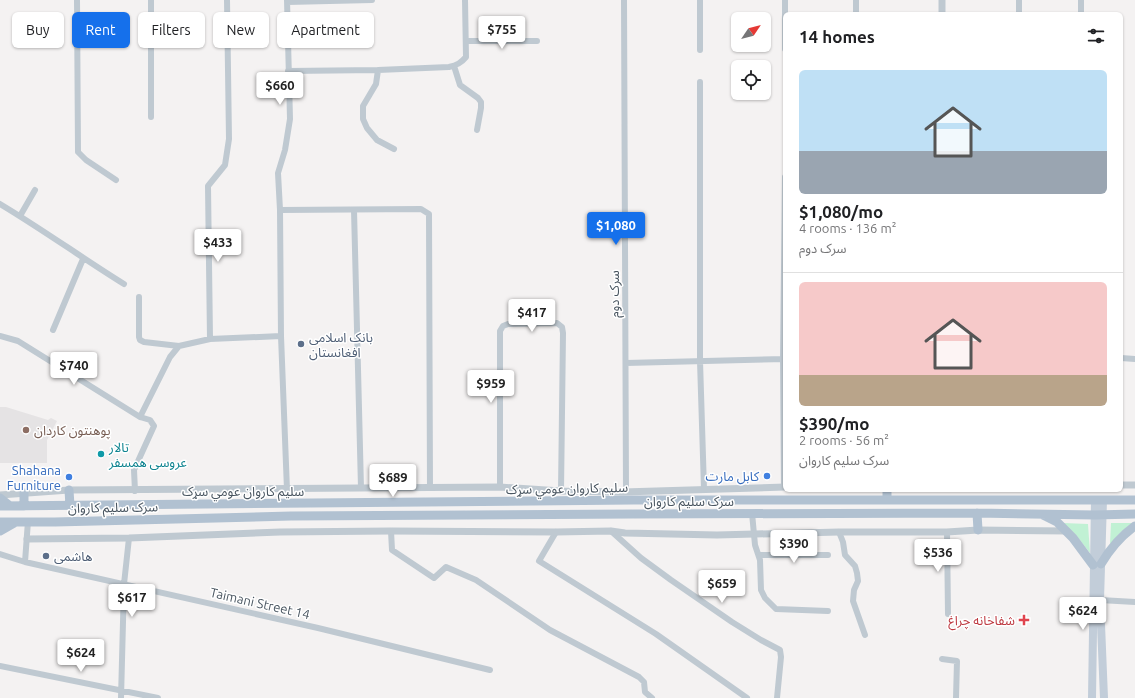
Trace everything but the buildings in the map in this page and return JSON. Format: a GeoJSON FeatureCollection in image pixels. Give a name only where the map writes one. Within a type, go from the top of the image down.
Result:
{"type":"FeatureCollection","features":[{"type":"Feature","properties":{"kind":"main road"},"geometry":{"type":"LineString","coordinates":[[69,490],[70,506]]}},
{"type":"Feature","properties":{"kind":"main road"},"geometry":{"type":"LineString","coordinates":[[887,492],[887,500]]}},
{"type":"Feature","properties":{"kind":"main road"},"geometry":{"type":"LineString","coordinates":[[989,500],[990,492]]}},
{"type":"Feature","properties":{"kind":"main road"},"geometry":{"type":"LineString","coordinates":[[24,493],[24,506]]}},
{"type":"Feature","properties":{"kind":"main road"},"geometry":{"type":"LineString","coordinates":[[0,498],[10,506]]}},
{"type":"Feature","properties":{"kind":"main road"},"geometry":{"type":"LineString","coordinates":[[633,500],[633,514]]}},
{"type":"Feature","properties":{"kind":"main road","name":"سلیم کاروان عومي سړک"},"geometry":{"type":"LineString","coordinates":[[0,506],[633,500],[1135,500]]}},
{"type":"Feature","properties":{"kind":"main road"},"geometry":{"type":"LineString","coordinates":[[1092,698],[1099,500]]}},
{"type":"Feature","properties":{"kind":"main road","name":"سرک سلیم کاروان"},"geometry":{"type":"LineString","coordinates":[[0,522],[291,516],[752,513],[1135,514]]}},
{"type":"Feature","properties":{"kind":"main road"},"geometry":{"type":"LineString","coordinates":[[977,513],[978,530]]}},
{"type":"Feature","properties":{"kind":"main road"},"geometry":{"type":"LineString","coordinates":[[1042,514],[1057,522],[1067,531],[1097,564],[1104,698]]}},
{"type":"Feature","properties":{"kind":"main road"},"geometry":{"type":"LineString","coordinates":[[0,531],[16,522]]}},
{"type":"Feature","properties":{"kind":"main road"},"geometry":{"type":"LineString","coordinates":[[1097,564],[1108,551],[1133,530]]}},
{"type":"Feature","properties":{"kind":"street"},"geometry":{"type":"LineString","coordinates":[[77,0],[78,152],[86,160],[116,180]]}},
{"type":"Feature","properties":{"kind":"street"},"geometry":{"type":"LineString","coordinates":[[151,117],[152,0]]}},
{"type":"Feature","properties":{"kind":"street"},"geometry":{"type":"LineString","coordinates":[[210,339],[208,186],[225,165],[229,139],[227,0]]}},
{"type":"Feature","properties":{"kind":"street"},"geometry":{"type":"LineString","coordinates":[[287,490],[281,336],[280,210],[278,173],[285,150],[290,119],[287,1],[372,0]]}},
{"type":"Feature","properties":{"kind":"street"},"geometry":{"type":"LineString","coordinates":[[288,71],[378,70],[449,67],[460,64],[466,57],[465,0]]}},
{"type":"Feature","properties":{"kind":"street","name":"سرک دوم"},"geometry":{"type":"LineString","coordinates":[[624,0],[626,492]]}},
{"type":"Feature","properties":{"kind":"street"},"geometry":{"type":"LineString","coordinates":[[700,0],[700,50]]}},
{"type":"Feature","properties":{"kind":"street"},"geometry":{"type":"LineString","coordinates":[[785,0],[785,12]]}},
{"type":"Feature","properties":{"kind":"street"},"geometry":{"type":"LineString","coordinates":[[856,0],[856,12]]}},
{"type":"Feature","properties":{"kind":"street"},"geometry":{"type":"LineString","coordinates":[[942,0],[942,12]]}},
{"type":"Feature","properties":{"kind":"street"},"geometry":{"type":"LineString","coordinates":[[1019,0],[1019,12]]}},
{"type":"Feature","properties":{"kind":"street"},"geometry":{"type":"LineString","coordinates":[[1081,0],[1081,12]]}},
{"type":"Feature","properties":{"kind":"street"},"geometry":{"type":"LineString","coordinates":[[466,41],[537,40]]}},
{"type":"Feature","properties":{"kind":"street"},"geometry":{"type":"LineString","coordinates":[[454,66],[460,85],[478,98],[481,102],[477,130]]}},
{"type":"Feature","properties":{"kind":"street"},"geometry":{"type":"LineString","coordinates":[[378,70],[376,84],[363,106],[363,118],[367,128],[377,140],[394,149]]}},
{"type":"Feature","properties":{"kind":"street"},"geometry":{"type":"LineString","coordinates":[[700,82],[700,361],[704,489]]}},
{"type":"Feature","properties":{"kind":"street"},"geometry":{"type":"LineString","coordinates":[[20,216],[35,190]]}},
{"type":"Feature","properties":{"kind":"street"},"geometry":{"type":"LineString","coordinates":[[0,204],[83,259],[124,284]]}},
{"type":"Feature","properties":{"kind":"street"},"geometry":{"type":"LineString","coordinates":[[280,210],[421,209],[429,214],[430,488]]}},
{"type":"Feature","properties":{"kind":"street"},"geometry":{"type":"LineString","coordinates":[[354,210],[361,488]]}},
{"type":"Feature","properties":{"kind":"street"},"geometry":{"type":"LineString","coordinates":[[53,330],[83,259]]}},
{"type":"Feature","properties":{"kind":"street"},"geometry":{"type":"LineString","coordinates":[[139,297],[139,337],[140,340],[144,342],[179,346],[210,339],[281,336]]}},
{"type":"Feature","properties":{"kind":"street"},"geometry":{"type":"LineString","coordinates":[[500,487],[500,331],[503,326],[508,324],[557,323],[562,326],[564,333],[561,491]]}},
{"type":"Feature","properties":{"kind":"street"},"geometry":{"type":"LineString","coordinates":[[0,336],[18,341],[140,416],[150,420],[154,426],[134,470],[135,490]]}},
{"type":"Feature","properties":{"kind":"street"},"geometry":{"type":"LineString","coordinates":[[140,416],[170,358],[179,346]]}},
{"type":"Feature","properties":{"kind":"street"},"geometry":{"type":"LineString","coordinates":[[1123,358],[1135,359]]}},
{"type":"Feature","properties":{"kind":"street"},"geometry":{"type":"LineString","coordinates":[[626,363],[783,359]]}},
{"type":"Feature","properties":{"kind":"street"},"geometry":{"type":"LineString","coordinates":[[1123,485],[1135,486]]}},
{"type":"Feature","properties":{"kind":"street"},"geometry":{"type":"LineString","coordinates":[[0,494],[69,490],[287,490],[500,487],[561,491],[626,492],[783,487]]}},
{"type":"Feature","properties":{"kind":"street"},"geometry":{"type":"LineString","coordinates":[[752,513],[753,534],[759,555],[760,590],[765,598],[776,608],[828,611]]}},
{"type":"Feature","properties":{"kind":"street"},"geometry":{"type":"LineString","coordinates":[[25,562],[28,521]]}},
{"type":"Feature","properties":{"kind":"street"},"geometry":{"type":"LineString","coordinates":[[27,539],[129,538],[280,532],[391,531],[611,531],[625,533],[717,535],[839,532],[947,532],[978,530],[1067,531]]}},
{"type":"Feature","properties":{"kind":"street"},"geometry":{"type":"LineString","coordinates":[[391,531],[392,550],[434,578],[446,567],[476,580],[550,630],[639,677],[644,682],[645,692],[652,698]]}},
{"type":"Feature","properties":{"kind":"street"},"geometry":{"type":"LineString","coordinates":[[611,531],[641,558],[670,580],[749,633],[780,650],[781,657],[777,698]]}},
{"type":"Feature","properties":{"kind":"street"},"geometry":{"type":"LineString","coordinates":[[556,532],[539,561],[656,634],[747,698]]}},
{"type":"Feature","properties":{"kind":"street"},"geometry":{"type":"LineString","coordinates":[[839,532],[843,542],[845,555],[855,566],[857,573],[858,581],[854,590],[853,601],[865,635]]}},
{"type":"Feature","properties":{"kind":"street"},"geometry":{"type":"LineString","coordinates":[[947,532],[948,614]]}},
{"type":"Feature","properties":{"kind":"street"},"geometry":{"type":"LineString","coordinates":[[121,698],[124,584],[129,538]]}},
{"type":"Feature","properties":{"kind":"street","name":"Taimani Street 14"},"geometry":{"type":"LineString","coordinates":[[0,554],[25,562],[318,628],[490,670]]}},
{"type":"Feature","properties":{"kind":"street"},"geometry":{"type":"LineString","coordinates":[[759,555],[828,555]]}},
{"type":"Feature","properties":{"kind":"street"},"geometry":{"type":"LineString","coordinates":[[1100,600],[1135,602]]}},
{"type":"Feature","properties":{"kind":"street"},"geometry":{"type":"LineString","coordinates":[[942,659],[957,661],[956,698]]}},
{"type":"Feature","properties":{"kind":"street"},"geometry":{"type":"LineString","coordinates":[[0,666],[158,698]]}},
{"type":"Feature","properties":{"kind":"shaded area","name":"پوهنتون کاردان"},"geometry":{"type":"Polygon","coordinates":[[[0,407],[6,407],[48,420],[51,418],[57,421],[47,440],[47,463],[0,463],[0,407]]]}},
{"type":"Feature","properties":{"kind":"green space"},"geometry":{"type":"Polygon","coordinates":[[[1063,523],[1088,524],[1090,553],[1076,535],[1063,523]]]}},
{"type":"Feature","properties":{"kind":"green space"},"geometry":{"type":"Polygon","coordinates":[[[1111,523],[1132,523],[1110,544],[1111,523]]]}},
{"type":"Feature","properties":{"kind":"place","name":"بانک اسلامی افغانستان"},"geometry":{"type":"Point","coordinates":[301,344]}},
{"type":"Feature","properties":{"kind":"place","name":"پوهنتون کاردان"},"geometry":{"type":"Point","coordinates":[26,430]}},
{"type":"Feature","properties":{"kind":"place","name":"تالار عروسی همسفر"},"geometry":{"type":"Point","coordinates":[101,454]}},
{"type":"Feature","properties":{"kind":"place","name":"کابل مارت"},"geometry":{"type":"Point","coordinates":[767,476]}},
{"type":"Feature","properties":{"kind":"place","name":"Shahana Furniture"},"geometry":{"type":"Point","coordinates":[69,477]}},
{"type":"Feature","properties":{"kind":"place","name":"هاشمی"},"geometry":{"type":"Point","coordinates":[46,556]}},
{"type":"Feature","properties":{"kind":"place","name":"شفاخانه چراغ"},"geometry":{"type":"Point","coordinates":[1024,620]}}]}
